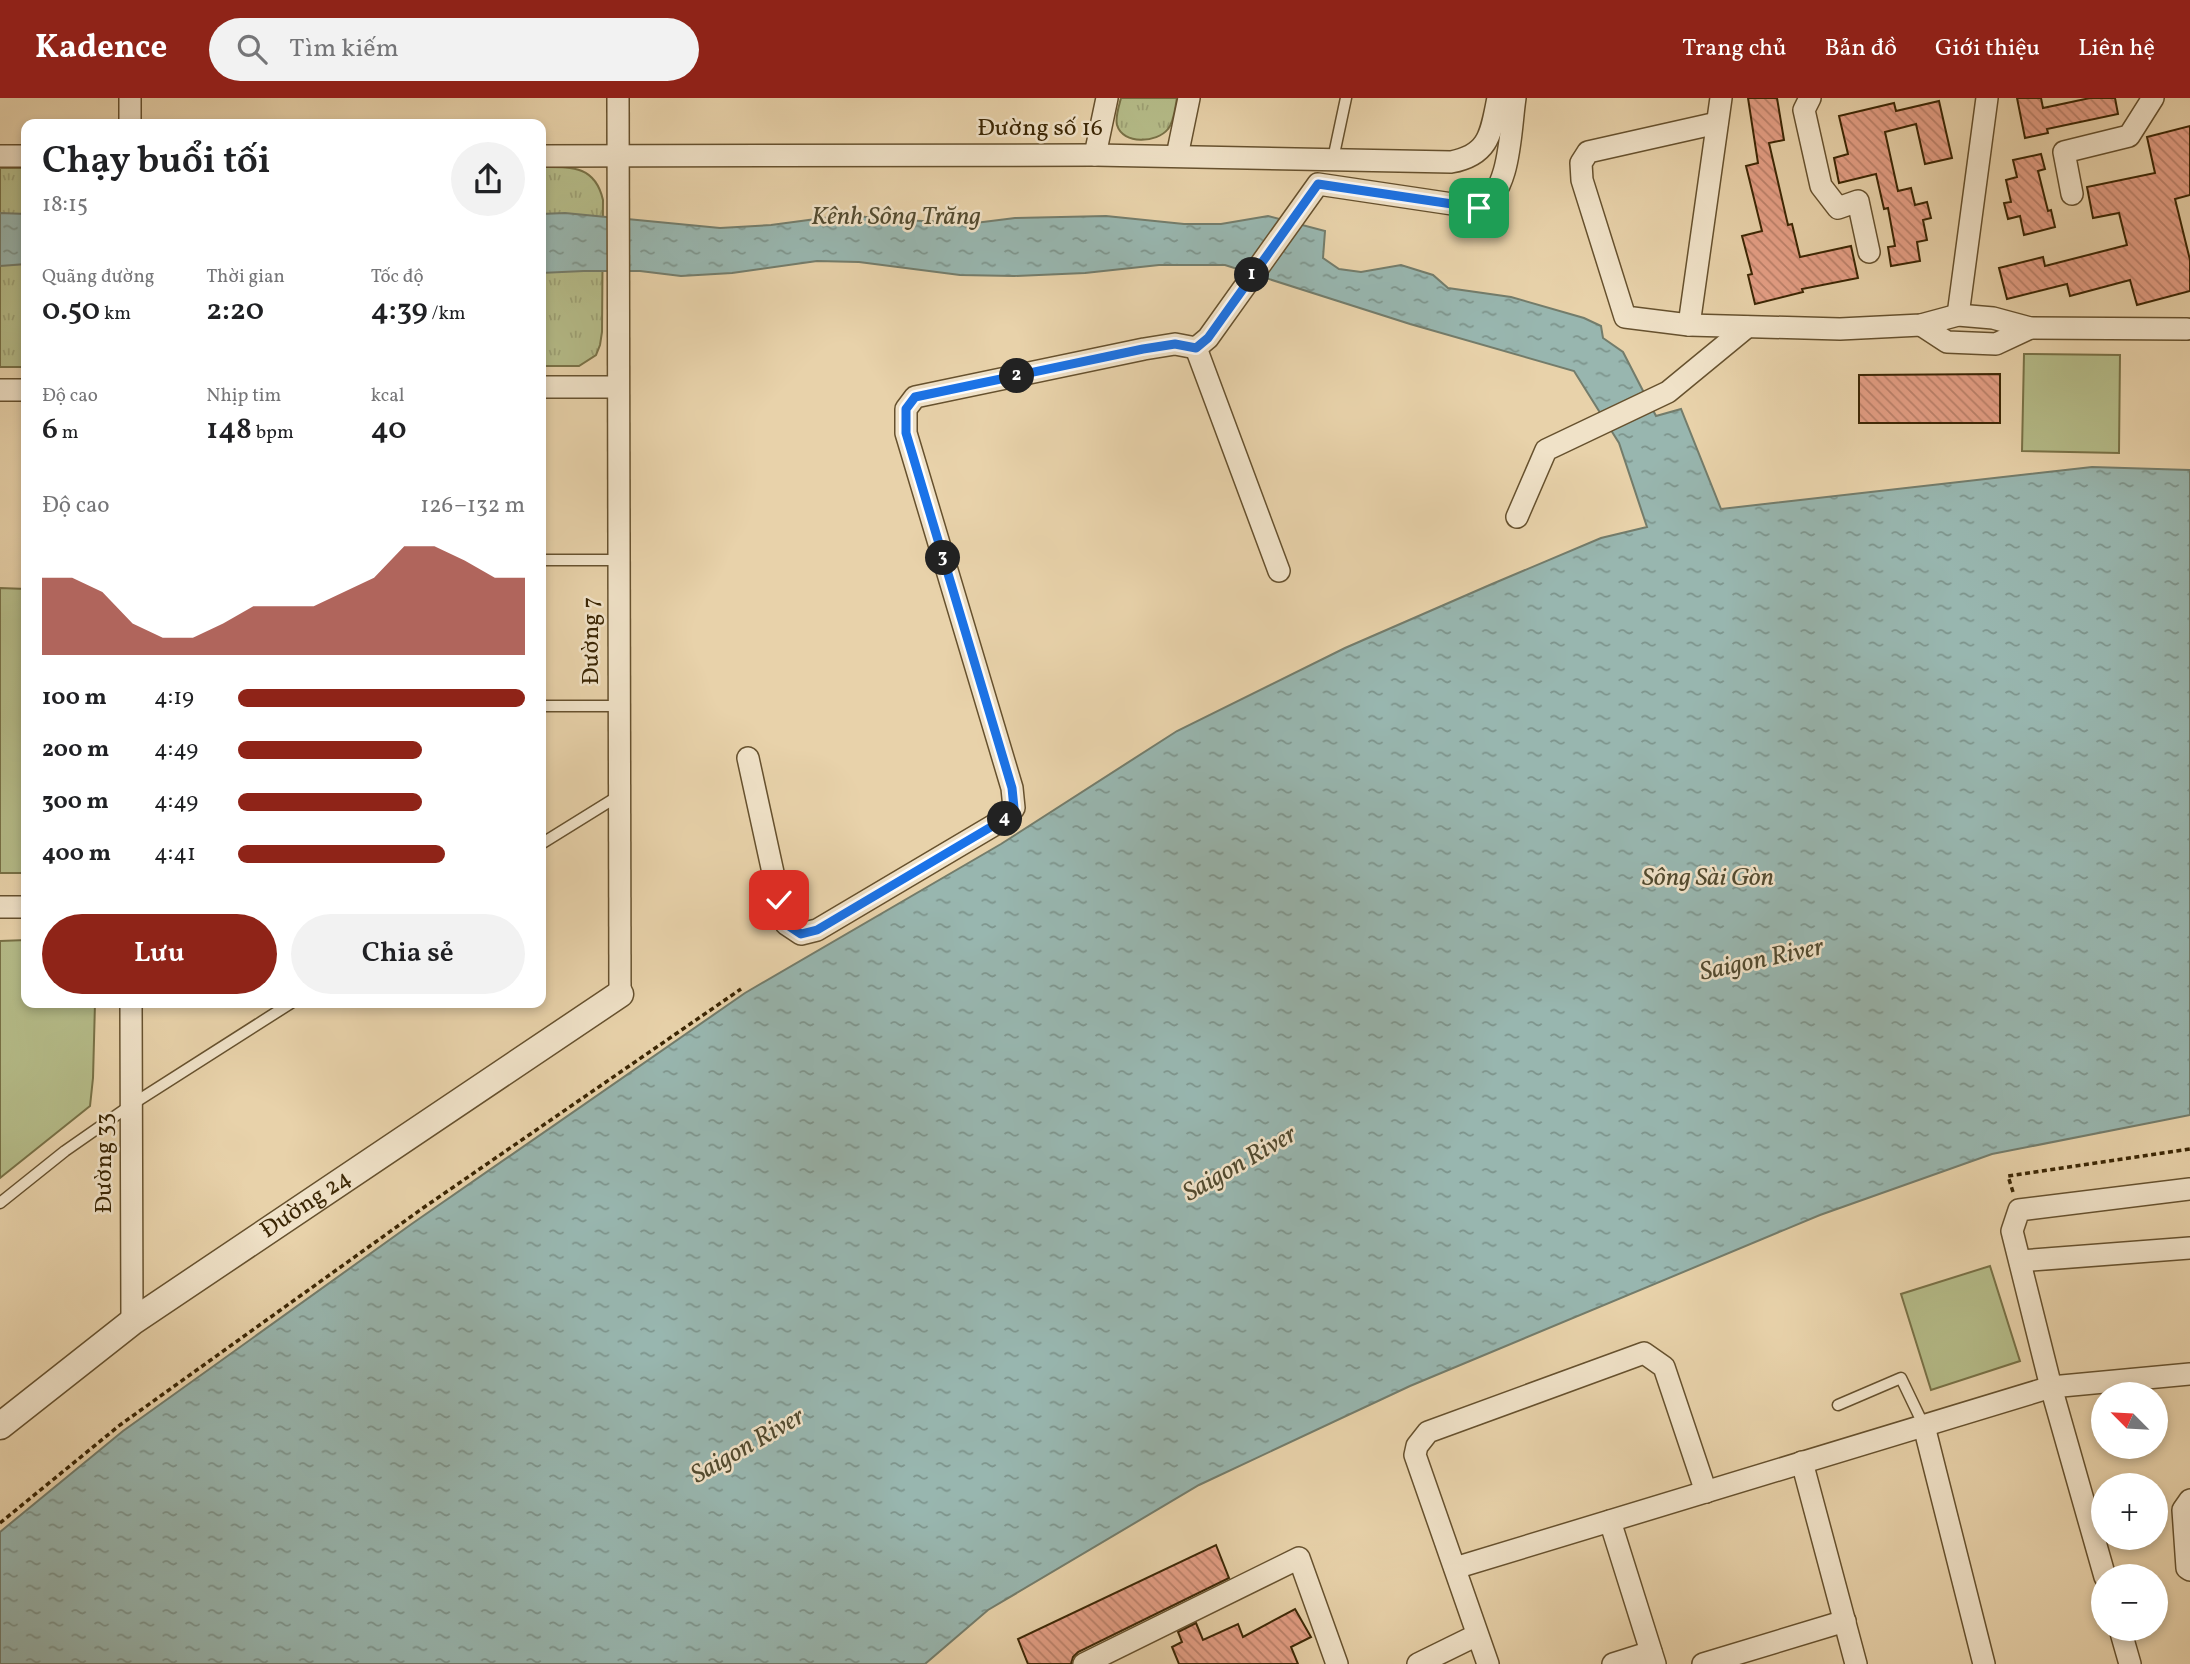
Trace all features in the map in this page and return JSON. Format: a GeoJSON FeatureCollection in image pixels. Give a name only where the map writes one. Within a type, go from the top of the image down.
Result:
{"type":"FeatureCollection","features":[{"type":"Feature","properties":{"kind":"street"},"geometry":{"type":"LineString","coordinates":[[130,98],[130,119]]}},
{"type":"Feature","properties":{"kind":"street","name":"Đường 7"},"geometry":{"type":"LineString","coordinates":[[618,98],[620,994]]}},
{"type":"Feature","properties":{"kind":"street"},"geometry":{"type":"LineString","coordinates":[[1096,155],[1107,98]]}},
{"type":"Feature","properties":{"kind":"street"},"geometry":{"type":"LineString","coordinates":[[1177,156],[1189,98]]}},
{"type":"Feature","properties":{"kind":"street","name":"Đường số 16"},"geometry":{"type":"LineString","coordinates":[[546,156],[1096,155],[1451,162],[1465,159],[1480,150],[1489,138],[1498,98]]}},
{"type":"Feature","properties":{"kind":"street"},"geometry":{"type":"LineString","coordinates":[[1196,348],[1208,338],[1318,184],[1479,208],[1490,202],[1504,171],[1515,98]]}},
{"type":"Feature","properties":{"kind":"street"},"geometry":{"type":"LineString","coordinates":[[1689,326],[1721,98]]}},
{"type":"Feature","properties":{"kind":"street"},"geometry":{"type":"LineString","coordinates":[[1810,98],[1804,110],[1821,186],[1838,208],[1858,201],[1869,252]]}},
{"type":"Feature","properties":{"kind":"street"},"geometry":{"type":"LineString","coordinates":[[1958,315],[1987,98]]}},
{"type":"Feature","properties":{"kind":"street"},"geometry":{"type":"LineString","coordinates":[[2071,194],[2064,152],[2129,136],[2152,98]]}},
{"type":"Feature","properties":{"kind":"street"},"geometry":{"type":"LineString","coordinates":[[1717,123],[1588,152],[1581,163],[1582,180],[1625,317],[1689,326],[1840,329],[1921,325],[1958,315],[1993,318],[2030,328],[2187,328]]}},
{"type":"Feature","properties":{"kind":"street"},"geometry":{"type":"LineString","coordinates":[[0,156],[21,156]]}},
{"type":"Feature","properties":{"kind":"street"},"geometry":{"type":"LineString","coordinates":[[1921,325],[1947,342],[1996,344],[2030,328]]}},
{"type":"Feature","properties":{"kind":"street"},"geometry":{"type":"LineString","coordinates":[[1517,517],[1546,450],[1668,392],[1747,327]]}},
{"type":"Feature","properties":{"kind":"street"},"geometry":{"type":"LineString","coordinates":[[748,758],[782,912],[786,924],[801,934],[817,930],[1006,818],[1014,808],[1012,788],[906,433],[906,409],[915,397],[1143,349],[1175,344],[1196,348]]}},
{"type":"Feature","properties":{"kind":"street"},"geometry":{"type":"LineString","coordinates":[[1196,348],[1279,570]]}},
{"type":"Feature","properties":{"kind":"street"},"geometry":{"type":"LineString","coordinates":[[546,387],[618,387]]}},
{"type":"Feature","properties":{"kind":"street"},"geometry":{"type":"LineString","coordinates":[[0,390],[21,390]]}},
{"type":"Feature","properties":{"kind":"street"},"geometry":{"type":"LineString","coordinates":[[0,907],[21,907]]}},
{"type":"Feature","properties":{"kind":"street","name":"Đường 24"},"geometry":{"type":"LineString","coordinates":[[0,1426],[132,1322],[620,994]]}},
{"type":"Feature","properties":{"kind":"street","name":"Đường 33"},"geometry":{"type":"LineString","coordinates":[[131,1008],[132,1322]]}},
{"type":"Feature","properties":{"kind":"street"},"geometry":{"type":"LineString","coordinates":[[2101,1564],[2051,1387],[2012,1231],[2019,1210],[2190,1189]]}},
{"type":"Feature","properties":{"kind":"street"},"geometry":{"type":"LineString","coordinates":[[2020,1261],[2190,1248]]}},
{"type":"Feature","properties":{"kind":"street"},"geometry":{"type":"LineString","coordinates":[[1488,1664],[1417,1460],[1417,1446],[1425,1434],[1644,1353],[1664,1367],[1706,1492]]}},
{"type":"Feature","properties":{"kind":"street"},"geometry":{"type":"LineString","coordinates":[[1455,1568],[2051,1387],[2190,1374]]}},
{"type":"Feature","properties":{"kind":"street"},"geometry":{"type":"LineString","coordinates":[[1924,1426],[1983,1664]]}},
{"type":"Feature","properties":{"kind":"street"},"geometry":{"type":"LineString","coordinates":[[1802,1462],[1856,1664]]}},
{"type":"Feature","properties":{"kind":"street"},"geometry":{"type":"LineString","coordinates":[[2190,1500],[2183,1510],[2187,1568],[2190,1570]]}},
{"type":"Feature","properties":{"kind":"street"},"geometry":{"type":"LineString","coordinates":[[1610,1521],[1653,1658],[1613,1664]]}},
{"type":"Feature","properties":{"kind":"street"},"geometry":{"type":"LineString","coordinates":[[1084,1664],[1299,1558],[1337,1664]]}},
{"type":"Feature","properties":{"kind":"street"},"geometry":{"type":"LineString","coordinates":[[1703,1664],[1845,1621]]}},
{"type":"Feature","properties":{"kind":"street"},"geometry":{"type":"LineString","coordinates":[[1418,1664],[1478,1635]]}},
{"type":"Feature","properties":{"kind":"street"},"geometry":{"type":"LineString","coordinates":[[2123,1641],[2130,1664]]}},
{"type":"Feature","properties":{"kind":"lane"},"geometry":{"type":"LineString","coordinates":[[1333,159],[1346,98]]}},
{"type":"Feature","properties":{"kind":"lane"},"geometry":{"type":"LineString","coordinates":[[546,560],[618,560]]}},
{"type":"Feature","properties":{"kind":"lane"},"geometry":{"type":"LineString","coordinates":[[546,706],[619,706]]}},
{"type":"Feature","properties":{"kind":"lane"},"geometry":{"type":"LineString","coordinates":[[546,841],[620,795]]}},
{"type":"Feature","properties":{"kind":"lane"},"geometry":{"type":"LineString","coordinates":[[0,1203],[65,1151],[131,1105],[283,1008]]}},
{"type":"Feature","properties":{"kind":"lane"},"geometry":{"type":"LineString","coordinates":[[1838,1405],[1900,1378],[1924,1426]]}},
{"type":"Feature","properties":{"kind":"path"},"geometry":{"type":"LineString","coordinates":[[0,1523],[120,1425],[423,1208],[741,989]]}},
{"type":"Feature","properties":{"kind":"path"},"geometry":{"type":"LineString","coordinates":[[2008,1176],[2190,1149]]}},
{"type":"Feature","properties":{"kind":"green space"},"geometry":{"type":"Polygon","coordinates":[[[1121,98],[1177,98],[1170,126],[1163,134],[1149,139],[1126,136],[1117,125],[1121,98]]]}},
{"type":"Feature","properties":{"kind":"green space"},"geometry":{"type":"Polygon","coordinates":[[[546,167],[572,168],[588,174],[594,180],[603,200],[602,332],[596,355],[579,366],[546,366],[546,167]]]}},
{"type":"Feature","properties":{"kind":"green space"},"geometry":{"type":"Polygon","coordinates":[[[0,168],[21,168],[21,367],[0,367],[0,168]]]}},
{"type":"Feature","properties":{"kind":"green space"},"geometry":{"type":"Polygon","coordinates":[[[2024,354],[2120,355],[2119,453],[2022,451],[2024,354]]]}},
{"type":"Feature","properties":{"kind":"green space"},"geometry":{"type":"Polygon","coordinates":[[[0,588],[21,589],[21,873],[0,873],[0,588]]]}},
{"type":"Feature","properties":{"kind":"green space"},"geometry":{"type":"Polygon","coordinates":[[[21,940],[21,1008],[95,1008],[90,1106],[0,1178],[0,941],[21,940]]]}},
{"type":"Feature","properties":{"kind":"green space"},"geometry":{"type":"Polygon","coordinates":[[[1990,1266],[2020,1361],[1931,1390],[1901,1294],[1990,1266]]]}},
{"type":"Feature","properties":{"kind":"water"},"geometry":{"type":"Polygon","coordinates":[[[0,213],[21,214],[21,264],[0,266],[0,213]]]}},
{"type":"Feature","properties":{"kind":"water","name":"Sông Sài Gòn"},"geometry":{"type":"Polygon","coordinates":[[[565,213],[720,228],[771,225],[846,215],[975,223],[1015,218],[1106,216],[1184,224],[1221,224],[1268,216],[1325,231],[1323,258],[1339,269],[1361,272],[1401,265],[1433,275],[1448,288],[1511,297],[1584,318],[1601,326],[1603,338],[1623,352],[1656,416],[1681,409],[1721,509],[2092,467],[2190,470],[2190,1115],[1992,1154],[1820,1215],[1410,1386],[1199,1485],[988,1610],[925,1664],[0,1664],[0,1532],[123,1431],[413,1223],[745,993],[1001,844],[1177,731],[1345,648],[1492,584],[1601,538],[1647,527],[1619,443],[1574,371],[1410,324],[1225,265],[1159,265],[1085,273],[1014,276],[960,275],[859,262],[817,261],[732,273],[681,276],[640,271],[546,273],[546,214],[565,213]]]}},
{"type":"Feature","properties":{"kind":"building"},"geometry":{"type":"Polygon","coordinates":[[[1748,98],[1777,98],[1784,140],[1769,143],[1788,225],[1792,224],[1800,257],[1851,246],[1858,278],[1802,289],[1803,292],[1755,304],[1748,275],[1752,274],[1742,236],[1762,231],[1746,166],[1758,163],[1748,98]]]}},
{"type":"Feature","properties":{"kind":"building"},"geometry":{"type":"Polygon","coordinates":[[[2017,98],[2041,98],[2043,108],[2090,98],[2115,98],[2118,114],[2047,129],[2048,133],[2025,138],[2017,98]]]}},
{"type":"Feature","properties":{"kind":"building"},"geometry":{"type":"Polygon","coordinates":[[[1939,101],[1952,158],[1925,164],[1916,124],[1885,132],[1898,191],[1911,188],[1915,205],[1927,202],[1931,218],[1923,220],[1927,240],[1917,242],[1920,261],[1891,266],[1888,247],[1895,246],[1888,208],[1884,209],[1876,174],[1839,183],[1834,158],[1848,154],[1839,116],[1894,103],[1896,111],[1939,101]]]}},
{"type":"Feature","properties":{"kind":"building"},"geometry":{"type":"Polygon","coordinates":[[[2190,126],[2190,195],[2175,199],[2190,260],[2190,291],[2137,305],[2130,280],[2070,296],[2067,284],[2007,299],[1999,268],[2043,257],[2045,266],[2127,245],[2119,213],[2093,218],[2087,187],[2155,173],[2147,137],[2190,126]]]}},
{"type":"Feature","properties":{"kind":"building"},"geometry":{"type":"Polygon","coordinates":[[[2041,154],[2045,169],[2038,171],[2055,227],[2024,235],[2020,216],[2008,219],[2004,203],[2011,202],[2006,180],[2017,177],[2013,160],[2041,154]]]}},
{"type":"Feature","properties":{"kind":"building"},"geometry":{"type":"Polygon","coordinates":[[[2000,374],[2000,423],[1859,423],[1859,375],[2000,374]]]}},
{"type":"Feature","properties":{"kind":"building"},"geometry":{"type":"Polygon","coordinates":[[[1216,1545],[1229,1578],[1078,1652],[1071,1664],[1028,1664],[1018,1639],[1216,1545]]]}},
{"type":"Feature","properties":{"kind":"building"},"geometry":{"type":"Polygon","coordinates":[[[1295,1609],[1311,1637],[1291,1647],[1298,1664],[1179,1664],[1172,1647],[1182,1642],[1178,1632],[1196,1623],[1203,1640],[1238,1624],[1243,1637],[1295,1609]]]}},
{"type":"Feature","properties":{"kind":"route"},"geometry":{"type":"LineString","coordinates":[[779,900],[786,924],[801,934],[817,930],[1006,818],[1014,808],[1012,788],[906,433],[906,409],[915,397],[1143,349],[1175,344],[1196,348],[1208,338],[1318,184],[1479,208]]}},
{"type":"Feature","properties":{"kind":"water label","name":"Kênh Sông Trăng"},"geometry":{"type":"Point","coordinates":[896,217]}},
{"type":"Feature","properties":{"kind":"water label","name":"Saigon River"},"geometry":{"type":"Point","coordinates":[1762,960]}},
{"type":"Feature","properties":{"kind":"water label","name":"Saigon River"},"geometry":{"type":"Point","coordinates":[1240,1164]}},
{"type":"Feature","properties":{"kind":"water label","name":"Saigon River"},"geometry":{"type":"Point","coordinates":[748,1446]}}]}
